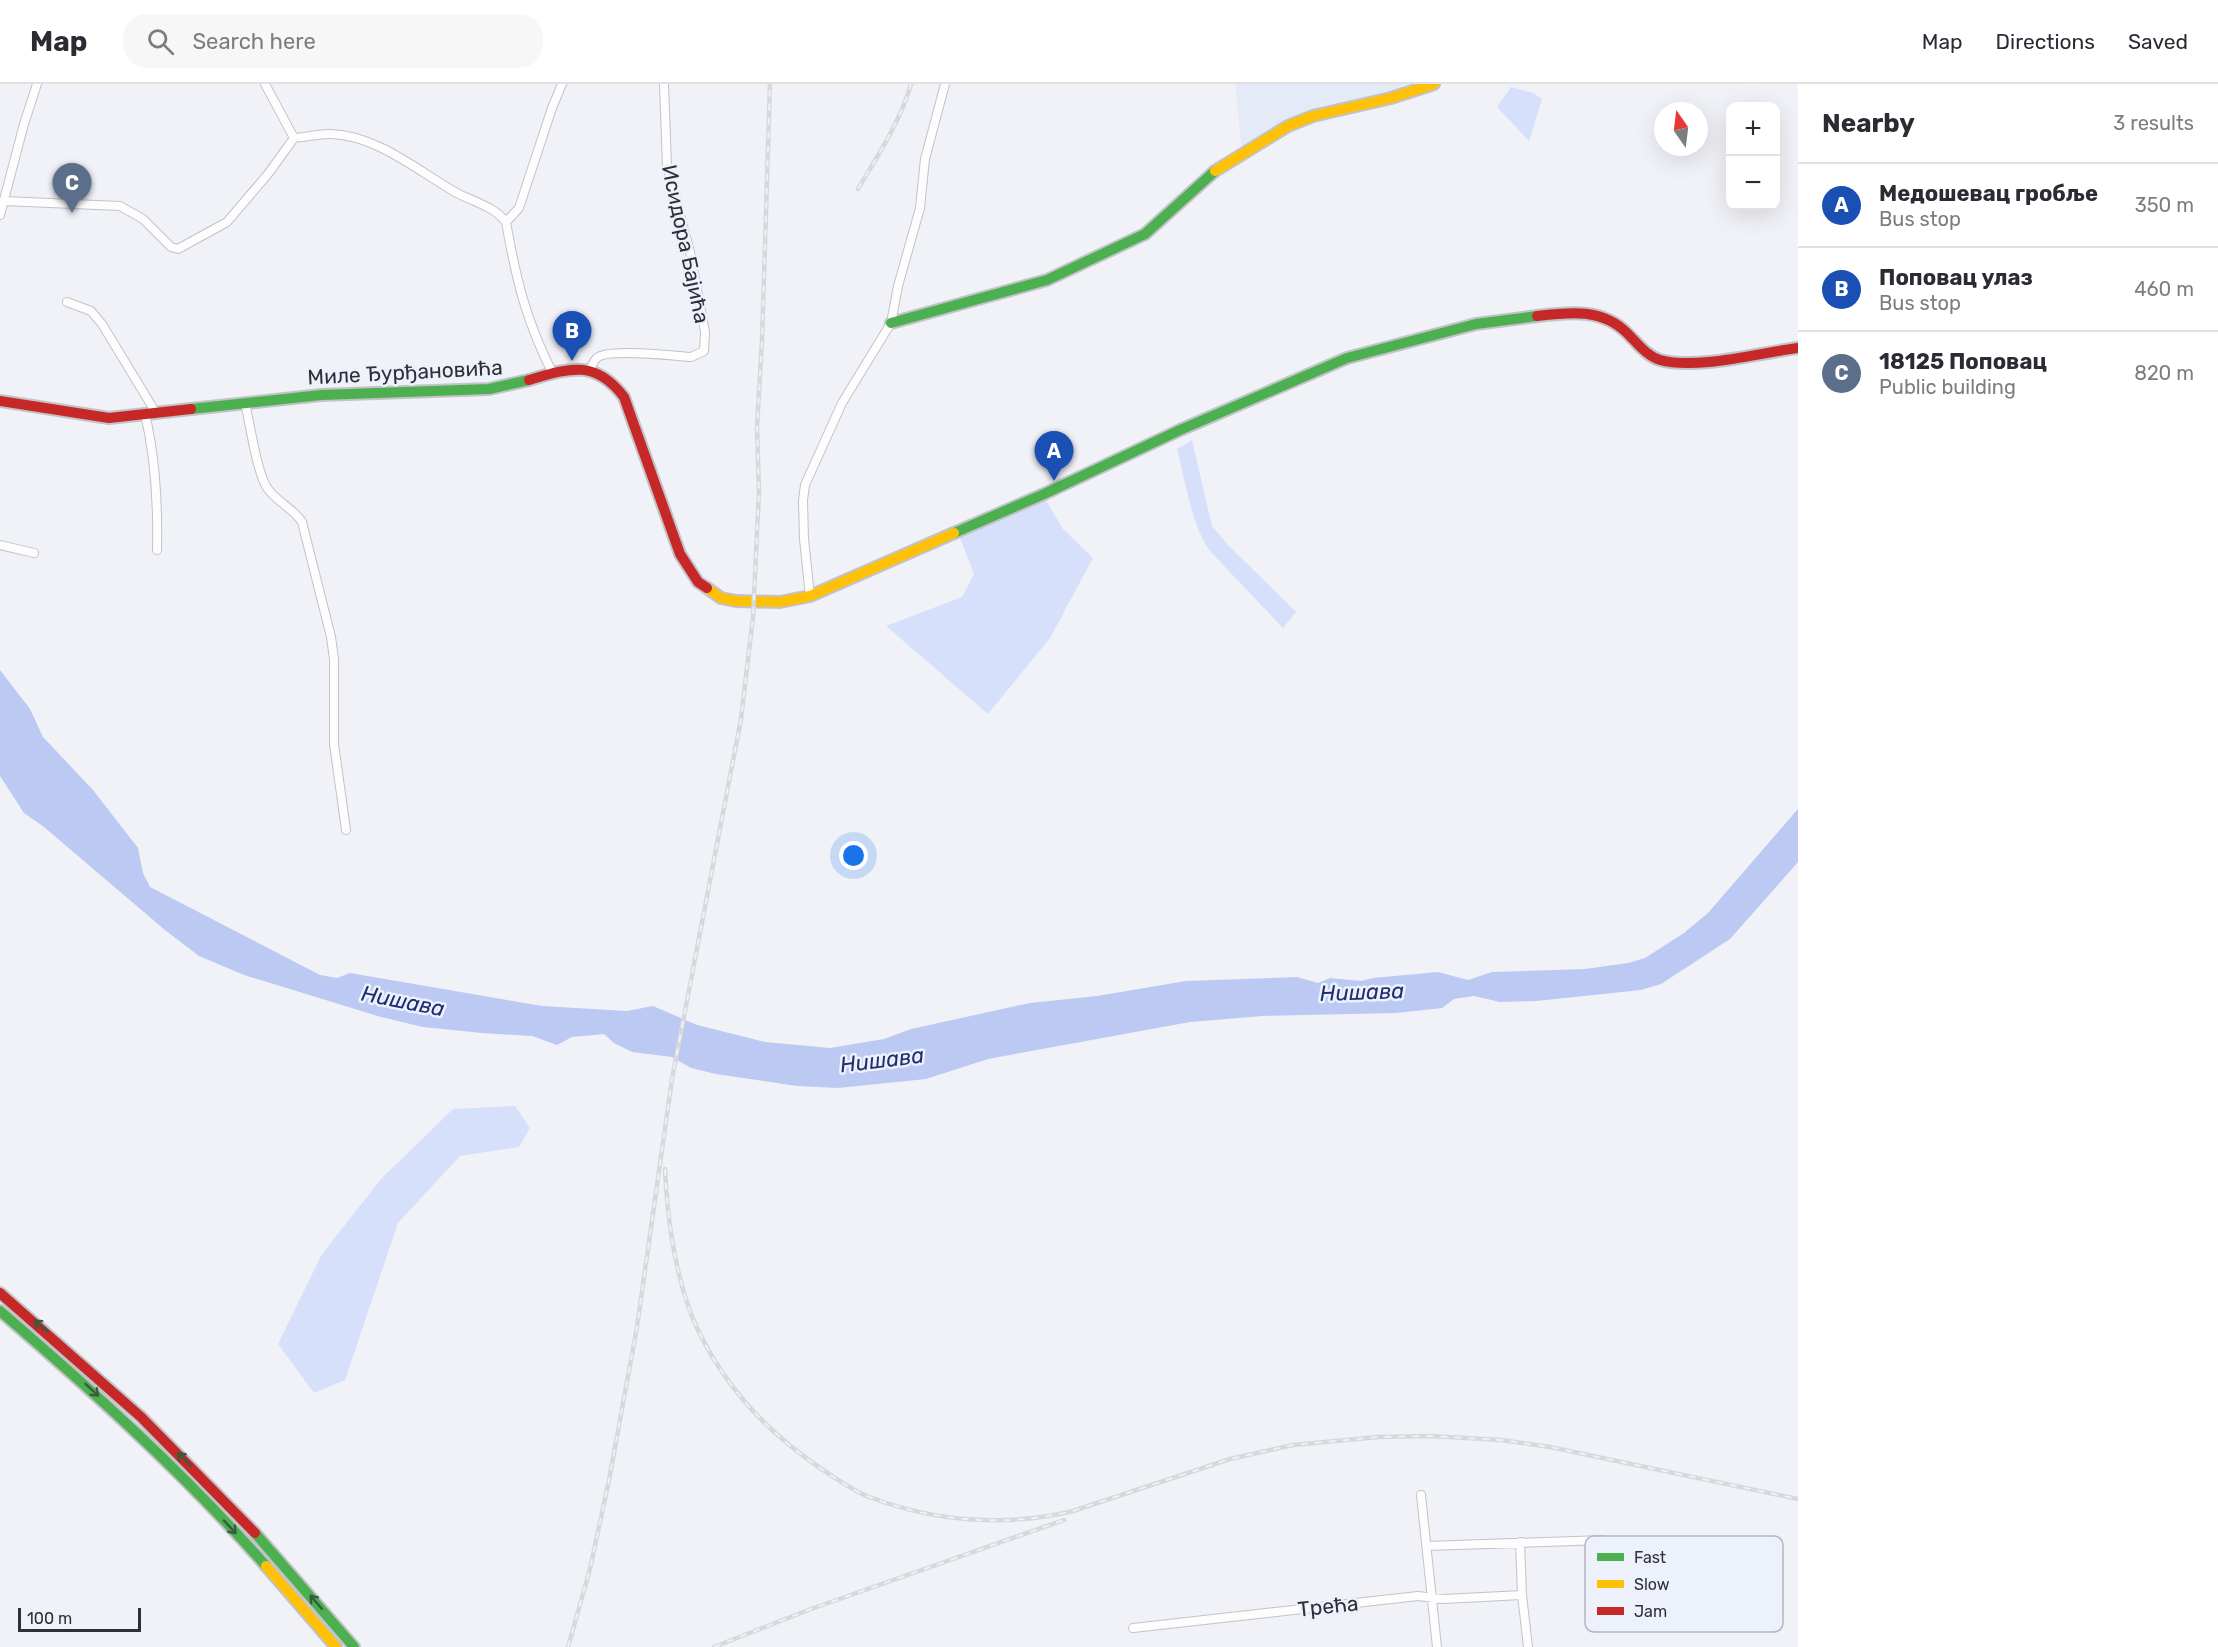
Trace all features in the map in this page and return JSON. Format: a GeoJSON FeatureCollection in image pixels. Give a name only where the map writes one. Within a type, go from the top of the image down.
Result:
{"type":"FeatureCollection","features":[{"type":"Feature","properties":{"kind":"street"},"geometry":{"type":"LineString","coordinates":[[0,215],[36,84]]}},
{"type":"Feature","properties":{"kind":"street"},"geometry":{"type":"LineString","coordinates":[[265,84],[294,138]]}},
{"type":"Feature","properties":{"kind":"street"},"geometry":{"type":"LineString","coordinates":[[506,222],[519,208],[562,84]]}},
{"type":"Feature","properties":{"kind":"street","name":"Исидора Бајића"},"geometry":{"type":"LineString","coordinates":[[590,370],[596,359],[605,354],[691,357],[701,354],[705,348],[705,332],[690,252],[667,166],[664,84]]}},
{"type":"Feature","properties":{"kind":"street"},"geometry":{"type":"LineString","coordinates":[[810,596],[804,539],[805,484],[842,403],[891,323],[898,286],[920,208],[925,159],[945,84]]}},
{"type":"Feature","properties":{"kind":"street"},"geometry":{"type":"LineString","coordinates":[[891,323],[1047,280],[1145,234],[1220,167],[1288,126],[1313,116],[1391,99],[1434,84]]}},
{"type":"Feature","properties":{"kind":"street"},"geometry":{"type":"LineString","coordinates":[[3,201],[120,206],[143,219],[171,248],[178,249],[226,222],[268,174],[294,138],[343,135],[382,148],[456,193],[492,210],[506,222],[520,294],[538,344],[553,374]]}},
{"type":"Feature","properties":{"kind":"street"},"geometry":{"type":"LineString","coordinates":[[67,302],[91,311],[102,324],[151,414],[158,500],[157,550]]}},
{"type":"Feature","properties":{"kind":"street"},"geometry":{"type":"LineString","coordinates":[[590,370],[614,384],[624,397],[680,554],[698,582],[721,598],[736,601],[780,602],[810,596],[1044,494],[1180,430],[1347,358],[1476,324],[1570,312],[1593,315],[1615,323],[1650,355],[1673,363],[1798,348]]}},
{"type":"Feature","properties":{"kind":"street","name":"Миле Ђурђановића"},"geometry":{"type":"LineString","coordinates":[[0,401],[109,418],[338,394],[489,389],[516,385],[553,374],[590,370]]}},
{"type":"Feature","properties":{"kind":"street"},"geometry":{"type":"LineString","coordinates":[[245,403],[266,488],[302,522],[331,637],[334,659],[334,744],[346,830]]}},
{"type":"Feature","properties":{"kind":"street"},"geometry":{"type":"LineString","coordinates":[[0,545],[34,553]]}},
{"type":"Feature","properties":{"kind":"street"},"geometry":{"type":"LineString","coordinates":[[0,1293],[92,1371],[192,1467],[280,1561],[354,1647]]}},
{"type":"Feature","properties":{"kind":"street"},"geometry":{"type":"LineString","coordinates":[[0,1311],[96,1395],[192,1487],[271,1571],[336,1647]]}},
{"type":"Feature","properties":{"kind":"street"},"geometry":{"type":"LineString","coordinates":[[1421,1495],[1437,1647]]}},
{"type":"Feature","properties":{"kind":"street"},"geometry":{"type":"LineString","coordinates":[[1427,1546],[1585,1540]]}},
{"type":"Feature","properties":{"kind":"street"},"geometry":{"type":"LineString","coordinates":[[1520,1542],[1522,1595],[1528,1647]]}},
{"type":"Feature","properties":{"kind":"street","name":"Трећа"},"geometry":{"type":"LineString","coordinates":[[1133,1628],[1418,1596],[1443,1599],[1522,1595]]}},
{"type":"Feature","properties":{"kind":"shaded area"},"geometry":{"type":"Polygon","coordinates":[[[1235,84],[1434,84],[1313,116],[1242,152],[1235,84]]]}},
{"type":"Feature","properties":{"kind":"shaded area"},"geometry":{"type":"Polygon","coordinates":[[[1511,87],[1533,93],[1542,99],[1529,141],[1497,107],[1511,87]]]}},
{"type":"Feature","properties":{"kind":"shaded area"},"geometry":{"type":"Polygon","coordinates":[[[1192,440],[1212,526],[1227,544],[1296,612],[1283,628],[1209,550],[1197,526],[1177,449],[1192,440]]]}},
{"type":"Feature","properties":{"kind":"shaded area"},"geometry":{"type":"Polygon","coordinates":[[[1045,499],[1063,529],[1093,558],[1050,638],[988,714],[886,626],[962,597],[974,574],[960,538],[1045,499]]]}},
{"type":"Feature","properties":{"kind":"shaded area"},"geometry":{"type":"Polygon","coordinates":[[[515,1106],[530,1128],[519,1147],[460,1156],[398,1223],[345,1380],[314,1393],[278,1344],[322,1254],[381,1179],[453,1109],[515,1106]]]}},
{"type":"Feature","properties":{"kind":"water","name":"Нишава"},"geometry":{"type":"Polygon","coordinates":[[[0,670],[30,709],[43,737],[93,790],[138,848],[143,873],[150,887],[320,975],[337,978],[350,973],[542,1006],[627,1011],[653,1006],[697,1025],[765,1042],[830,1048],[884,1039],[911,1029],[1030,1003],[1097,996],[1186,981],[1297,977],[1318,983],[1330,978],[1361,981],[1438,972],[1468,980],[1492,972],[1585,969],[1628,963],[1645,958],[1684,933],[1708,913],[1798,809],[1798,862],[1730,939],[1661,984],[1641,990],[1536,1001],[1500,1002],[1474,996],[1454,999],[1442,1008],[1396,1013],[1263,1016],[1190,1022],[988,1059],[926,1079],[838,1088],[797,1086],[691,1068],[672,1057],[632,1052],[614,1043],[604,1034],[572,1037],[557,1045],[532,1036],[423,1027],[381,1017],[244,975],[199,956],[44,827],[24,813],[0,776],[0,670]]]}},
{"type":"Feature","properties":{"kind":"railway"},"geometry":{"type":"LineString","coordinates":[[568,1647],[590,1569],[609,1480],[637,1327],[672,1079],[741,719],[753,617],[759,491],[757,427],[770,84]]}},
{"type":"Feature","properties":{"kind":"railway"},"geometry":{"type":"LineString","coordinates":[[858,189],[895,125],[911,84]]}},
{"type":"Feature","properties":{"kind":"railway"},"geometry":{"type":"LineString","coordinates":[[665,1169],[670,1229],[683,1291],[697,1328],[722,1372],[752,1410],[788,1444],[855,1491],[896,1506],[946,1517],[972,1519],[1023,1519],[1048,1516],[1073,1511],[1230,1459],[1293,1445],[1378,1437],[1431,1436],[1501,1440],[1550,1447],[1798,1499]]}},
{"type":"Feature","properties":{"kind":"railway"},"geometry":{"type":"LineString","coordinates":[[714,1647],[811,1609],[1064,1520]]}},
{"type":"Feature","properties":{"kind":"traffic: fast"},"geometry":{"type":"LineString","coordinates":[[891,323],[1047,280],[1145,234],[1215,171]]}},
{"type":"Feature","properties":{"kind":"traffic: fast"},"geometry":{"type":"LineString","coordinates":[[954,533],[1044,494],[1180,430],[1347,358],[1476,324],[1537,316]]}},
{"type":"Feature","properties":{"kind":"traffic: fast"},"geometry":{"type":"LineString","coordinates":[[191,409],[321,395],[489,389],[529,380]]}},
{"type":"Feature","properties":{"kind":"traffic: fast"},"geometry":{"type":"LineString","coordinates":[[0,1311],[138,1434],[266,1566]]}},
{"type":"Feature","properties":{"kind":"traffic: fast"},"geometry":{"type":"LineString","coordinates":[[255,1533],[354,1647]]}},
{"type":"Feature","properties":{"kind":"traffic: slow"},"geometry":{"type":"LineString","coordinates":[[1215,171],[1288,126],[1313,116],[1391,98],[1434,84]]}},
{"type":"Feature","properties":{"kind":"traffic: slow"},"geometry":{"type":"LineString","coordinates":[[707,588],[721,598],[736,601],[780,602],[810,596],[954,533]]}},
{"type":"Feature","properties":{"kind":"traffic: slow"},"geometry":{"type":"LineString","coordinates":[[266,1566],[336,1647]]}},
{"type":"Feature","properties":{"kind":"traffic: jam"},"geometry":{"type":"LineString","coordinates":[[1537,316],[1562,313],[1597,316],[1618,326],[1651,356],[1675,363],[1728,360],[1798,348]]}},
{"type":"Feature","properties":{"kind":"traffic: jam"},"geometry":{"type":"LineString","coordinates":[[529,380],[557,372],[581,370],[603,377],[624,397],[680,554],[698,582],[707,588]]}},
{"type":"Feature","properties":{"kind":"traffic: jam"},"geometry":{"type":"LineString","coordinates":[[0,401],[109,418],[191,409]]}},
{"type":"Feature","properties":{"kind":"traffic: jam"},"geometry":{"type":"LineString","coordinates":[[0,1293],[141,1417],[255,1533]]}},
{"type":"Feature","properties":{"kind":"place","name":"18125 Поповац"},"geometry":{"type":"Point","coordinates":[72,213]}},
{"type":"Feature","properties":{"kind":"place","name":"Поповац улаз"},"geometry":{"type":"Point","coordinates":[572,361]}},
{"type":"Feature","properties":{"kind":"place","name":"Медошевац гробље"},"geometry":{"type":"Point","coordinates":[1054,481]}}]}
